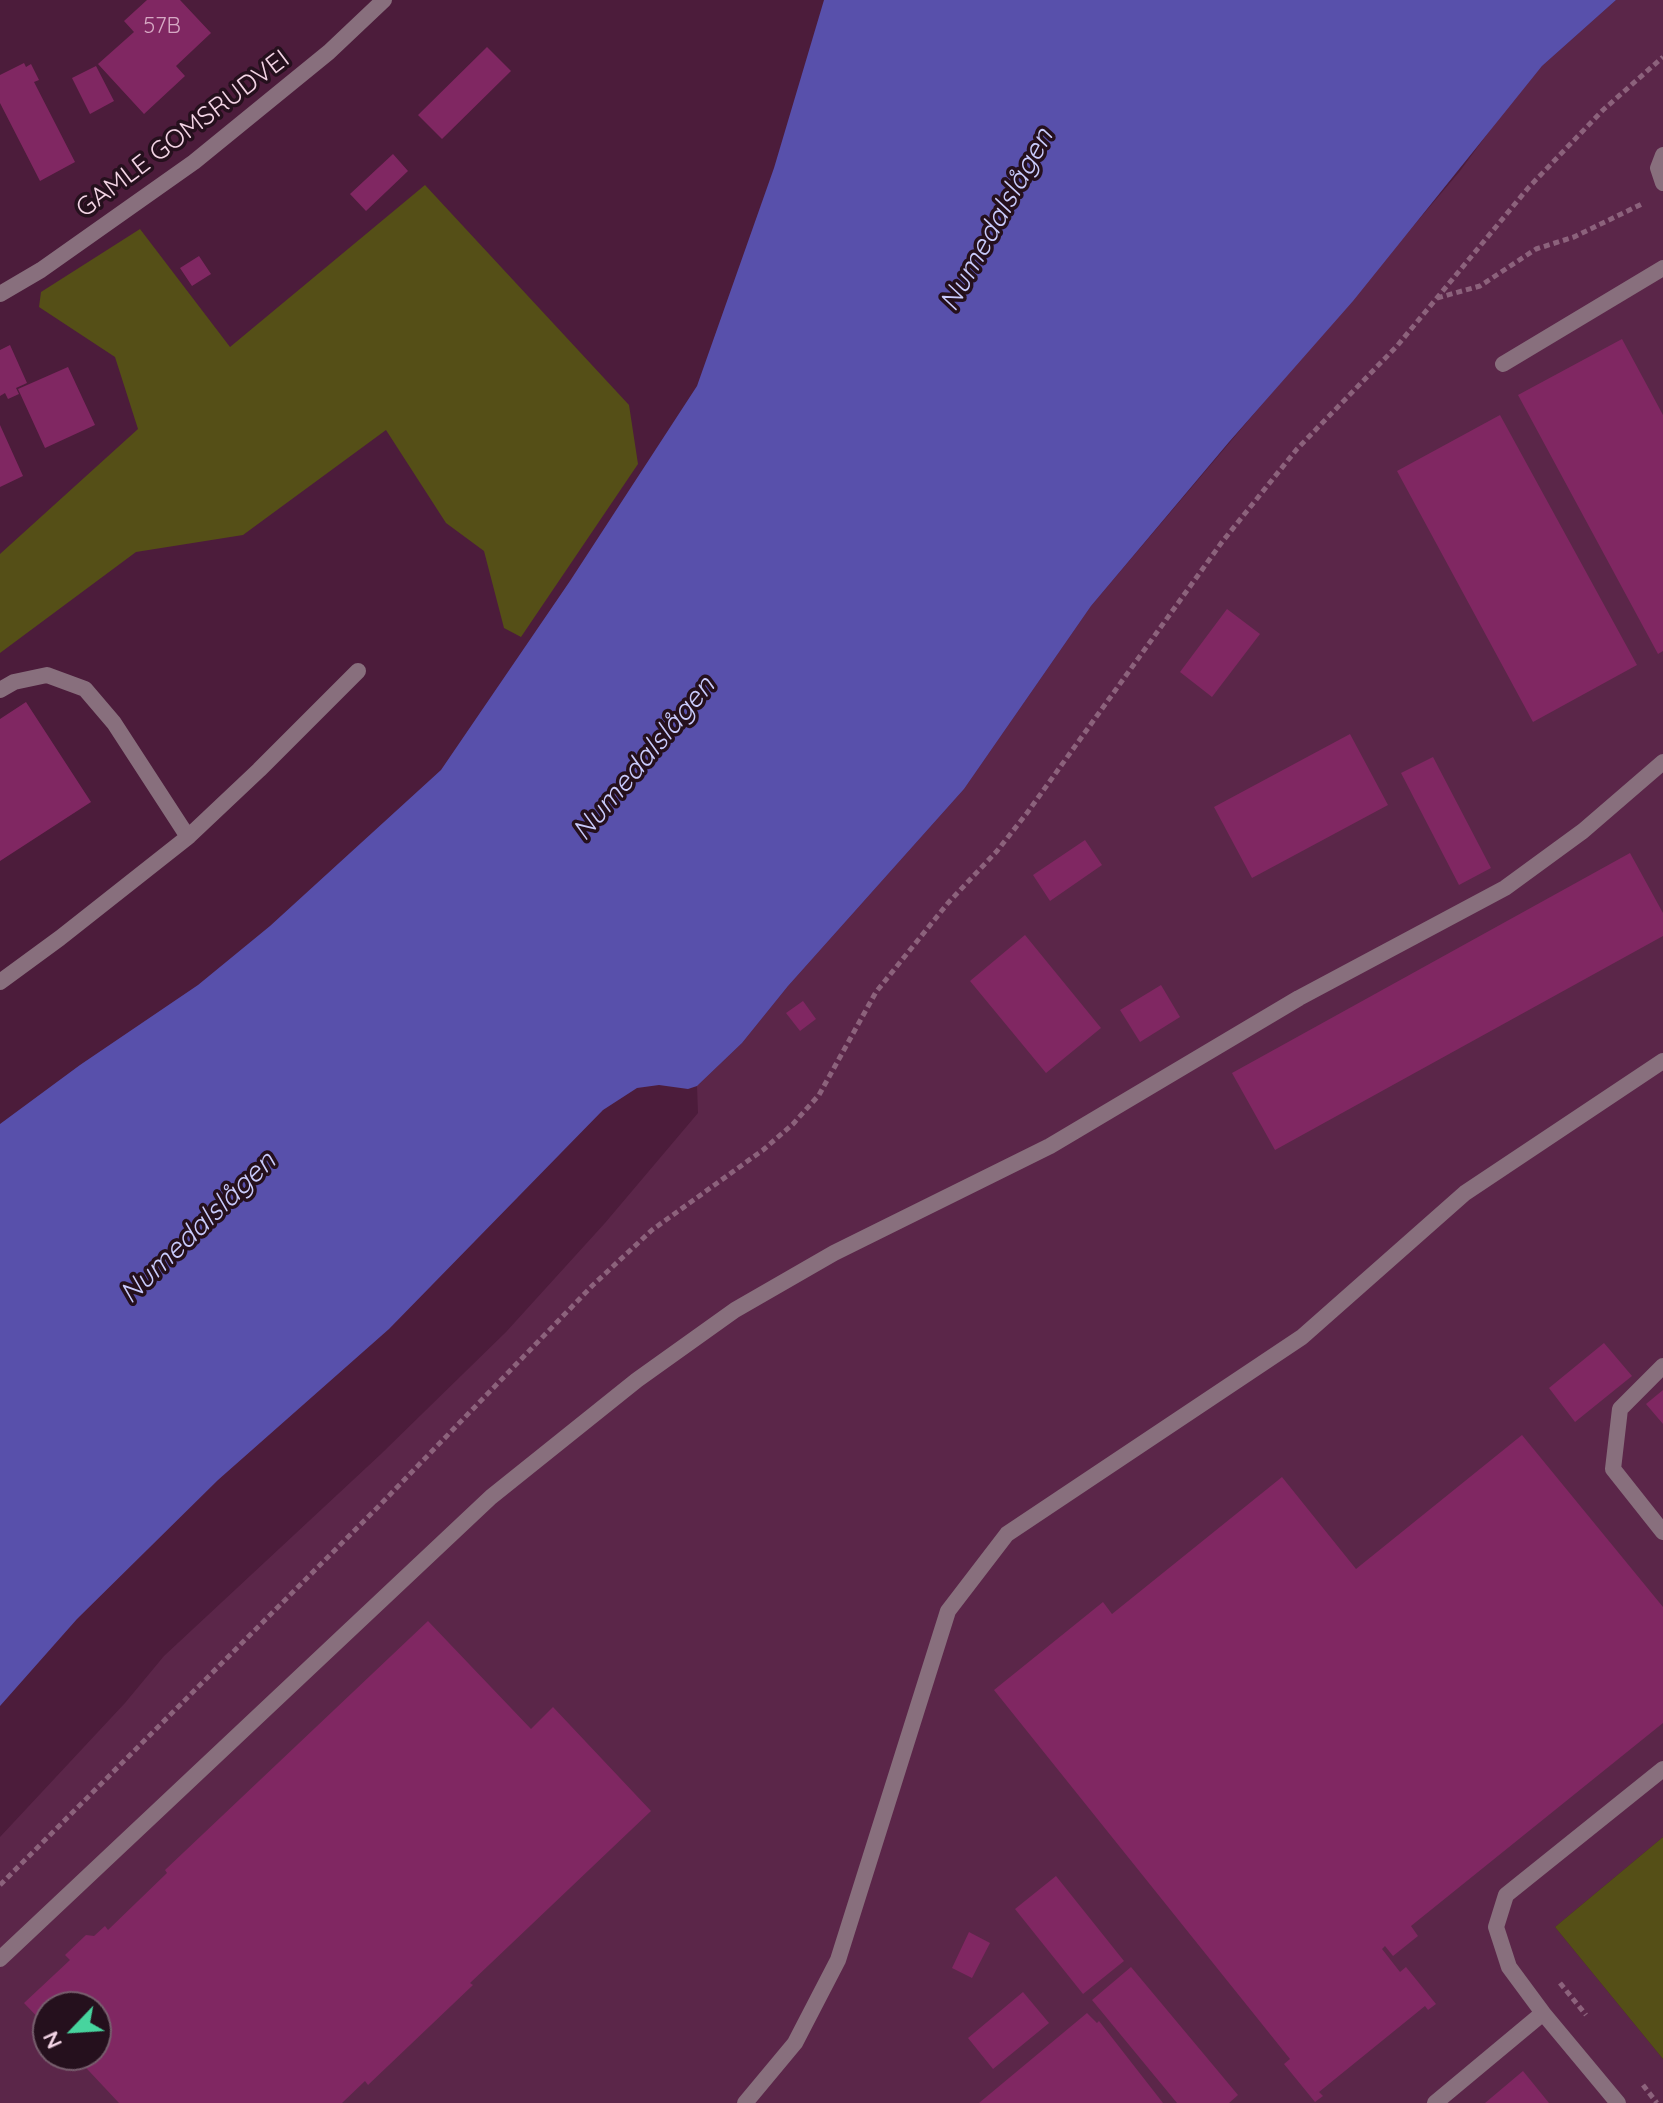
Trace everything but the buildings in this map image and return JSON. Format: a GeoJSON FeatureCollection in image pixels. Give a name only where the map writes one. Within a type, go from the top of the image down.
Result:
{"type":"FeatureCollection","features":[{"type":"Feature","properties":{"kind":"street","name":"GAMLE GOMSRUDVEI"},"geometry":{"type":"LineString","coordinates":[[0,294],[41,270],[194,162],[329,52],[384,0]]}},
{"type":"Feature","properties":{"kind":"street"},"geometry":{"type":"LineString","coordinates":[[1663,155],[1658,168],[1663,183]]}},
{"type":"Feature","properties":{"kind":"street"},"geometry":{"type":"LineString","coordinates":[[1503,364],[1663,268]]}},
{"type":"Feature","properties":{"kind":"street"},"geometry":{"type":"LineString","coordinates":[[0,982],[188,837],[358,671]]}},
{"type":"Feature","properties":{"kind":"street"},"geometry":{"type":"LineString","coordinates":[[0,690],[14,682],[47,675],[85,689],[114,723],[188,837]]}},
{"type":"Feature","properties":{"kind":"street"},"geometry":{"type":"LineString","coordinates":[[0,1959],[491,1497],[637,1380],[735,1310],[834,1253],[1050,1146],[1299,998],[1505,888],[1583,831],[1663,762]]}},
{"type":"Feature","properties":{"kind":"street"},"geometry":{"type":"LineString","coordinates":[[745,2103],[795,2043],[838,1960],[948,1611],[1007,1534],[1302,1337],[1465,1193],[1663,1061]]}},
{"type":"Feature","properties":{"kind":"street"},"geometry":{"type":"LineString","coordinates":[[1663,1366],[1620,1409],[1613,1469],[1663,1532]]}},
{"type":"Feature","properties":{"kind":"street"},"geometry":{"type":"LineString","coordinates":[[1618,2103],[1509,1967],[1496,1927],[1506,1895],[1663,1769]]}},
{"type":"Feature","properties":{"kind":"street"},"geometry":{"type":"LineString","coordinates":[[1435,2103],[1543,2013]]}},
{"type":"Feature","properties":{"kind":"path"},"geometry":{"type":"LineString","coordinates":[[0,1885],[376,1509],[593,1285],[652,1230],[763,1150],[802,1115],[819,1095],[876,992],[1027,813],[1222,542],[1297,449],[1397,346],[1529,187],[1603,110],[1663,57]]}},
{"type":"Feature","properties":{"kind":"path"},"geometry":{"type":"LineString","coordinates":[[1436,298],[1480,286],[1536,249],[1574,237],[1650,200]]}},
{"type":"Feature","properties":{"kind":"shaded area"},"geometry":{"type":"Polygon","coordinates":[[[1616,0],[1663,0],[1663,1837],[1555,1927],[1663,2059],[1663,2103],[0,2103],[0,1837],[125,1703],[164,1656],[381,1454],[506,1332],[605,1223],[698,1113],[697,1086],[742,1043],[788,986],[964,789],[1091,606],[1460,171],[1542,66],[1616,0]]]}},
{"type":"Feature","properties":{"kind":"shaded area"},"geometry":{"type":"Polygon","coordinates":[[[425,185],[629,405],[638,464],[521,637],[504,628],[484,551],[446,523],[386,430],[243,535],[136,552],[0,653],[0,554],[138,429],[115,357],[39,307],[41,292],[140,229],[230,347],[425,185]]]}},
{"type":"Feature","properties":{"kind":"shaded area"},"geometry":{"type":"Polygon","coordinates":[[[1663,1837],[1663,2059],[1555,1927],[1663,1837]]]}},
{"type":"Feature","properties":{"kind":"water","name":"Numedalslågen"},"geometry":{"type":"Polygon","coordinates":[[[824,0],[1616,0],[1542,66],[1353,301],[1091,606],[964,789],[788,986],[742,1043],[697,1086],[688,1089],[659,1085],[637,1088],[603,1110],[389,1329],[218,1480],[77,1619],[0,1706],[0,1124],[198,985],[270,926],[441,770],[570,581],[697,386],[774,168],[824,0]]]}}]}
